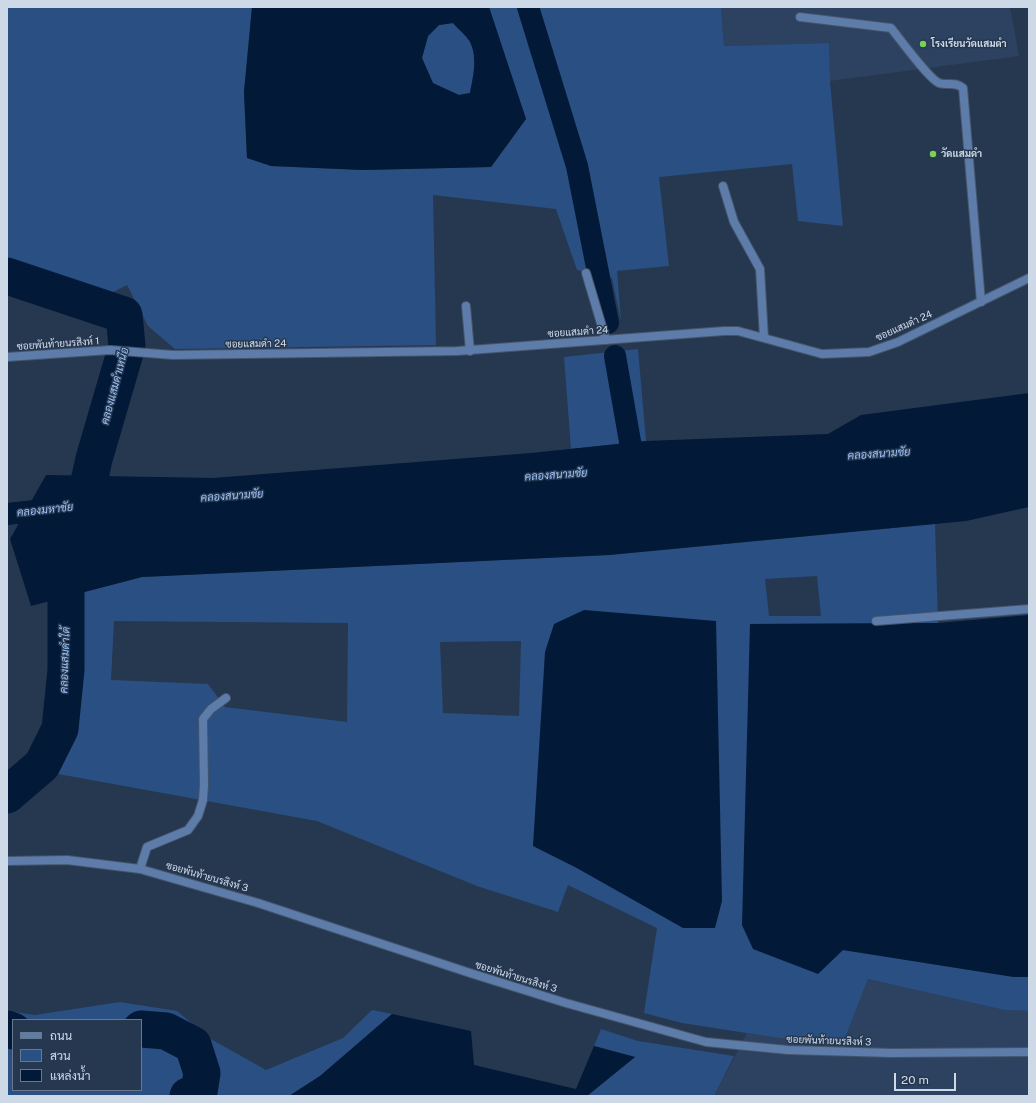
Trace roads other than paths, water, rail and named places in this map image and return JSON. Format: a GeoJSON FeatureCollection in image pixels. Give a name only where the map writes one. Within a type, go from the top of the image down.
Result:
{"type":"FeatureCollection","features":[{"type":"Feature","properties":{"kind":"street"},"geometry":{"type":"LineString","coordinates":[[800,17],[891,28],[928,75],[939,83],[957,84],[963,88],[981,302]]}},
{"type":"Feature","properties":{"kind":"street"},"geometry":{"type":"LineString","coordinates":[[723,186],[734,222],[760,269],[764,338]]}},
{"type":"Feature","properties":{"kind":"street"},"geometry":{"type":"LineString","coordinates":[[586,273],[606,340]]}},
{"type":"Feature","properties":{"kind":"street","name":"ซอยแสมดำ 24"},"geometry":{"type":"LineString","coordinates":[[110,350],[173,355],[470,350],[738,331],[822,354],[869,352],[898,342],[1029,278]]}},
{"type":"Feature","properties":{"kind":"street"},"geometry":{"type":"LineString","coordinates":[[466,306],[470,350]]}},
{"type":"Feature","properties":{"kind":"street","name":"ซอยพันท้ายนรสิงห์ 1"},"geometry":{"type":"LineString","coordinates":[[7,358],[110,350]]}},
{"type":"Feature","properties":{"kind":"street"},"geometry":{"type":"LineString","coordinates":[[876,622],[1029,609]]}},
{"type":"Feature","properties":{"kind":"street"},"geometry":{"type":"LineString","coordinates":[[140,868],[147,847],[188,830],[198,816],[203,800],[204,786],[203,719],[210,709],[226,698]]}},
{"type":"Feature","properties":{"kind":"street","name":"ซอยพันท้ายนรสิงห์ 3"},"geometry":{"type":"LineString","coordinates":[[7,862],[67,860],[140,868],[258,903],[558,1000],[706,1042],[788,1050],[892,1053],[1029,1052]]}},
{"type":"Feature","properties":{"kind":"water"},"geometry":{"type":"Polygon","coordinates":[[[252,7],[489,7],[526,119],[491,167],[363,170],[271,166],[247,158],[244,92],[252,7]],[[453,23],[439,25],[428,36],[422,58],[433,83],[459,95],[470,93],[474,54],[467,37],[453,23]]]}},
{"type":"Feature","properties":{"kind":"water","name":"คลองสนามชัย"},"geometry":{"type":"Polygon","coordinates":[[[1029,393],[1029,507],[966,521],[609,555],[142,577],[31,606],[10,539],[46,475],[213,478],[531,453],[646,441],[828,434],[861,415],[1029,393]]]}},
{"type":"Feature","properties":{"kind":"water"},"geometry":{"type":"Polygon","coordinates":[[[584,610],[716,621],[722,901],[715,928],[683,928],[575,867],[533,846],[545,652],[554,624],[584,610]]]}},
{"type":"Feature","properties":{"kind":"water"},"geometry":{"type":"Polygon","coordinates":[[[1029,615],[1029,977],[1014,977],[843,950],[818,974],[753,949],[742,925],[750,624],[938,623],[1029,615]]]}},
{"type":"Feature","properties":{"kind":"water"},"geometry":{"type":"Polygon","coordinates":[[[392,1014],[471,1031],[474,1065],[576,1089],[594,1046],[635,1057],[587,1096],[289,1096],[320,1076],[392,1014]]]}},
{"type":"Feature","properties":{"kind":"waterway"},"geometry":{"type":"LineString","coordinates":[[528,7],[577,166],[608,323]]}},
{"type":"Feature","properties":{"kind":"waterway","name":"คลองแสมดำเหนือ"},"geometry":{"type":"LineString","coordinates":[[7,276],[124,315],[127,346],[94,459],[66,585],[66,670],[60,729],[42,765],[7,795]]}},
{"type":"Feature","properties":{"kind":"waterway"},"geometry":{"type":"LineString","coordinates":[[615,356],[635,470]]}},
{"type":"Feature","properties":{"kind":"waterway","name":"คลองมหาชัย"},"geometry":{"type":"LineString","coordinates":[[7,514],[55,509]]}},
{"type":"Feature","properties":{"kind":"waterway","name":"คลองแสมดำใต้"},"geometry":{"type":"LineString","coordinates":[[7,1029],[12,1031]]}},
{"type":"Feature","properties":{"kind":"waterway","name":"คลองแสมดำใต้"},"geometry":{"type":"LineString","coordinates":[[142,1029],[166,1031],[193,1045],[202,1073],[199,1092],[188,1096]]}},
{"type":"Feature","properties":{"kind":"place","name":"โรงเรียนวัดแสมดำ"},"geometry":{"type":"Point","coordinates":[923,44]}},
{"type":"Feature","properties":{"kind":"place","name":"วัดแสมดำ"},"geometry":{"type":"Point","coordinates":[933,154]}}]}
